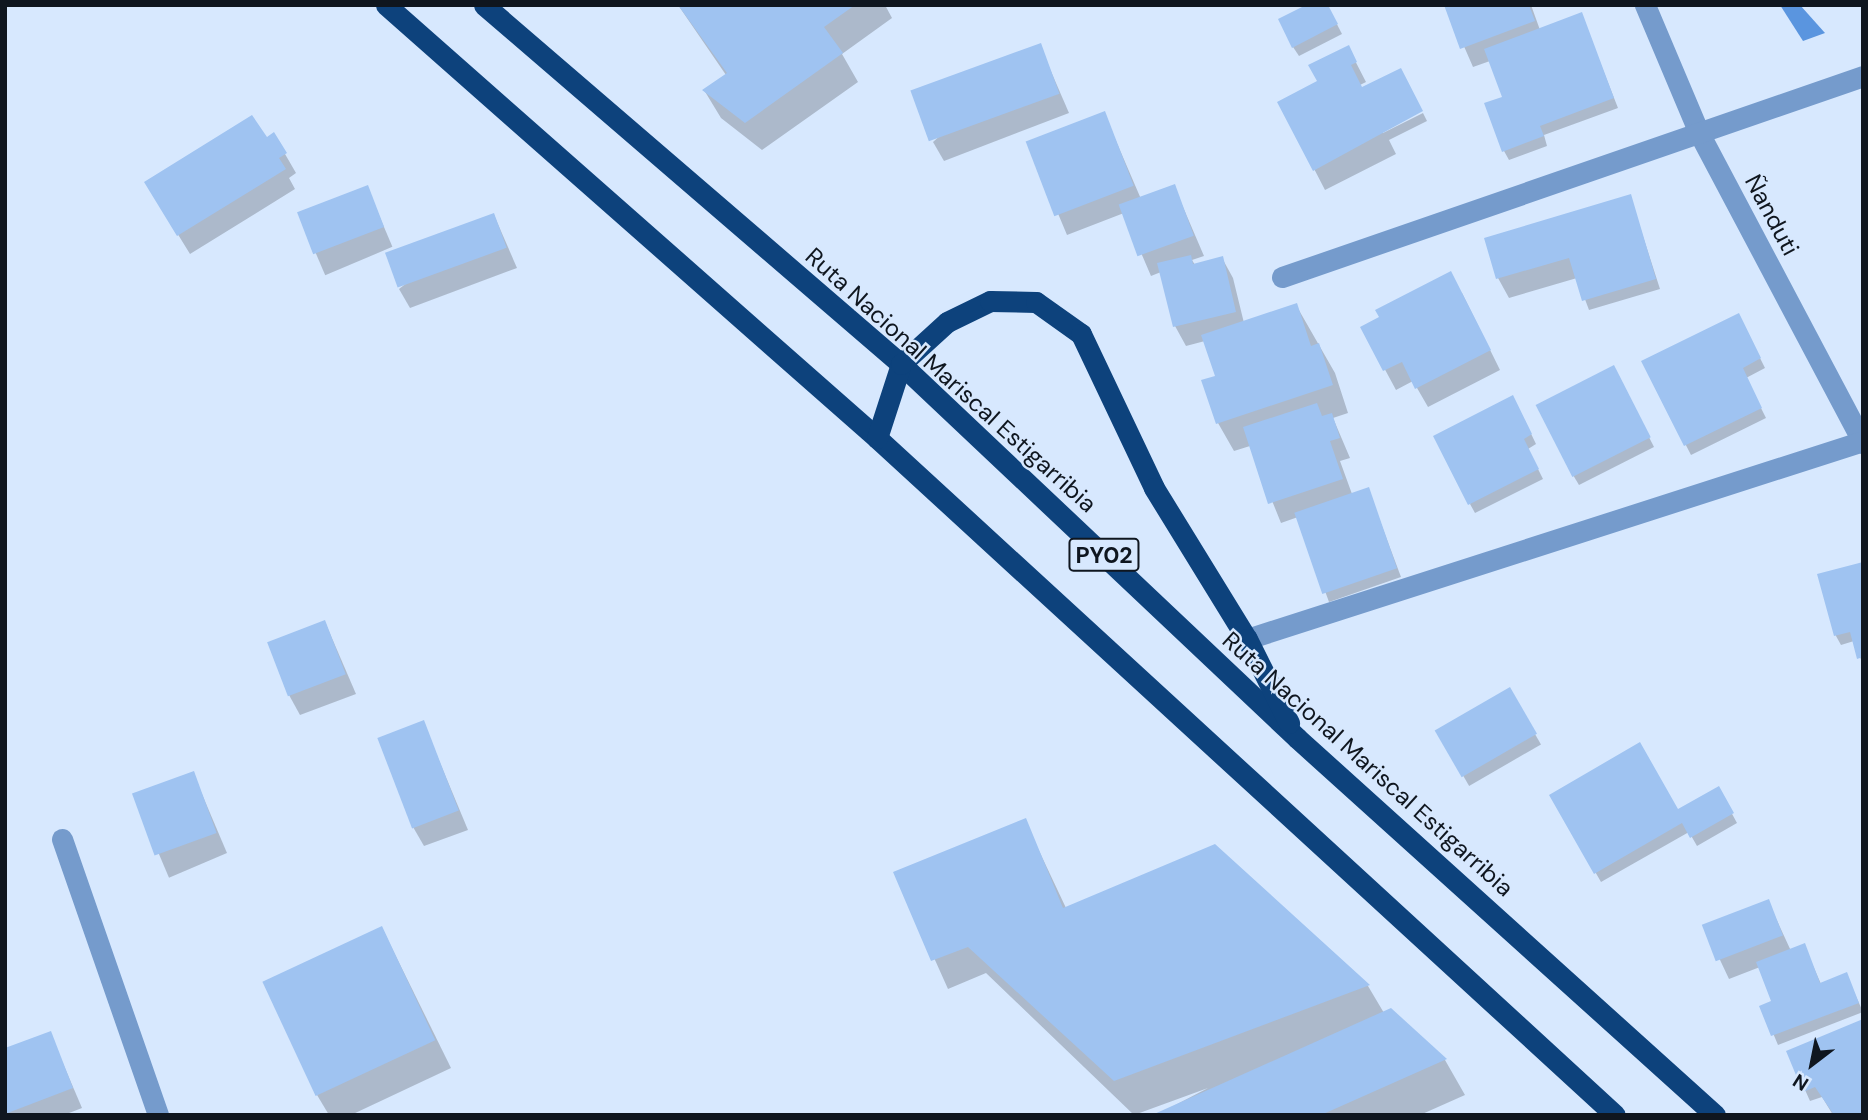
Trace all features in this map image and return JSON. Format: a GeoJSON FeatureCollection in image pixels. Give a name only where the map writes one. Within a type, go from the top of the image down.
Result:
{"type":"FeatureCollection","features":[{"type":"Feature","properties":{"kind":"highway","name":"PY02"},"geometry":{"type":"LineString","coordinates":[[386,5],[877,438],[1615,1115]]}},
{"type":"Feature","properties":{"kind":"highway","name":"Ruta Nacional Mariscal Estigarribia"},"geometry":{"type":"LineString","coordinates":[[484,5],[901,364],[1297,738],[1715,1115]]}},
{"type":"Feature","properties":{"kind":"highway"},"geometry":{"type":"LineString","coordinates":[[877,438],[901,364],[947,322],[990,302],[1036,302],[1081,334],[1154,488],[1247,639],[1297,738]]}},
{"type":"Feature","properties":{"kind":"street","name":"Ñanduti"},"geometry":{"type":"LineString","coordinates":[[1645,5],[1699,133],[1862,442]]}},
{"type":"Feature","properties":{"kind":"street"},"geometry":{"type":"LineString","coordinates":[[1282,277],[1863,76]]}},
{"type":"Feature","properties":{"kind":"street"},"geometry":{"type":"LineString","coordinates":[[1247,639],[1862,442]]}},
{"type":"Feature","properties":{"kind":"street"},"geometry":{"type":"LineString","coordinates":[[62,839],[158,1115]]}},
{"type":"Feature","properties":{"kind":"water"},"geometry":{"type":"Polygon","coordinates":[[[1780,5],[1800,5],[1825,33],[1803,41],[1780,5]]]}},
{"type":"Feature","properties":{"kind":"building"},"geometry":{"type":"Polygon","coordinates":[[[678,5],[855,5],[824,27],[843,53],[745,123],[702,90],[727,73],[678,5]]]}},
{"type":"Feature","properties":{"kind":"building"},"geometry":{"type":"Polygon","coordinates":[[[1306,5],[1328,5],[1338,24],[1292,48],[1278,19],[1306,5]]]}},
{"type":"Feature","properties":{"kind":"building"},"geometry":{"type":"Polygon","coordinates":[[[1444,5],[1529,5],[1535,21],[1460,49],[1444,5]]]}},
{"type":"Feature","properties":{"kind":"building"},"geometry":{"type":"Polygon","coordinates":[[[1582,12],[1614,98],[1540,126],[1544,136],[1502,152],[1484,103],[1502,97],[1484,49],[1582,12]]]}},
{"type":"Feature","properties":{"kind":"building"},"geometry":{"type":"Polygon","coordinates":[[[1041,43],[1059,94],[929,141],[910,91],[1041,43]]]}},
{"type":"Feature","properties":{"kind":"building"},"geometry":{"type":"Polygon","coordinates":[[[1349,45],[1357,62],[1351,65],[1362,87],[1401,68],[1423,111],[1313,171],[1277,102],[1317,81],[1308,65],[1349,45]]]}},
{"type":"Feature","properties":{"kind":"building"},"geometry":{"type":"Polygon","coordinates":[[[1105,111],[1134,186],[1054,216],[1026,141],[1105,111]]]}},
{"type":"Feature","properties":{"kind":"building"},"geometry":{"type":"Polygon","coordinates":[[[252,115],[267,137],[274,132],[287,153],[279,158],[286,169],[177,236],[144,182],[252,115]]]}},
{"type":"Feature","properties":{"kind":"building"},"geometry":{"type":"Polygon","coordinates":[[[1175,184],[1194,236],[1137,256],[1119,205],[1175,184]]]}},
{"type":"Feature","properties":{"kind":"building"},"geometry":{"type":"Polygon","coordinates":[[[368,185],[384,227],[313,254],[297,212],[368,185]]]}},
{"type":"Feature","properties":{"kind":"building"},"geometry":{"type":"Polygon","coordinates":[[[1631,194],[1656,279],[1582,301],[1569,258],[1496,279],[1484,238],[1631,194]]]}},
{"type":"Feature","properties":{"kind":"building"},"geometry":{"type":"Polygon","coordinates":[[[494,213],[507,248],[398,287],[385,253],[494,213]]]}},
{"type":"Feature","properties":{"kind":"building"},"geometry":{"type":"Polygon","coordinates":[[[1191,255],[1193,264],[1223,256],[1236,312],[1173,327],[1157,263],[1191,255]]]}},
{"type":"Feature","properties":{"kind":"building"},"geometry":{"type":"Polygon","coordinates":[[[1451,271],[1491,350],[1415,389],[1402,362],[1383,371],[1360,327],[1379,317],[1375,310],[1451,271]]]}},
{"type":"Feature","properties":{"kind":"building"},"geometry":{"type":"Polygon","coordinates":[[[1297,303],[1311,346],[1319,343],[1333,385],[1216,424],[1201,380],[1215,376],[1201,335],[1297,303]]]}},
{"type":"Feature","properties":{"kind":"building"},"geometry":{"type":"Polygon","coordinates":[[[1739,313],[1761,358],[1743,368],[1762,408],[1684,446],[1641,361],[1739,313]]]}},
{"type":"Feature","properties":{"kind":"building"},"geometry":{"type":"Polygon","coordinates":[[[1614,365],[1651,437],[1572,477],[1536,405],[1614,365]]]}},
{"type":"Feature","properties":{"kind":"building"},"geometry":{"type":"Polygon","coordinates":[[[1513,395],[1532,434],[1524,439],[1539,469],[1468,505],[1433,436],[1513,395]]]}},
{"type":"Feature","properties":{"kind":"building"},"geometry":{"type":"Polygon","coordinates":[[[1317,403],[1322,416],[1332,413],[1340,438],[1330,441],[1343,479],[1268,504],[1243,427],[1317,403]]]}},
{"type":"Feature","properties":{"kind":"building"},"geometry":{"type":"Polygon","coordinates":[[[1369,487],[1397,568],[1322,594],[1294,513],[1369,487]]]}},
{"type":"Feature","properties":{"kind":"building"},"geometry":{"type":"Polygon","coordinates":[[[1863,562],[1863,657],[1857,659],[1850,632],[1834,636],[1817,574],[1863,562]]]}},
{"type":"Feature","properties":{"kind":"building"},"geometry":{"type":"Polygon","coordinates":[[[325,620],[346,674],[288,696],[267,642],[325,620]]]}},
{"type":"Feature","properties":{"kind":"building"},"geometry":{"type":"Polygon","coordinates":[[[1510,687],[1537,734],[1462,777],[1435,730],[1510,687]]]}},
{"type":"Feature","properties":{"kind":"building"},"geometry":{"type":"Polygon","coordinates":[[[424,720],[459,811],[412,828],[377,738],[424,720]]]}},
{"type":"Feature","properties":{"kind":"building"},"geometry":{"type":"Polygon","coordinates":[[[1640,742],[1678,809],[1719,786],[1734,813],[1690,838],[1682,823],[1594,874],[1549,795],[1640,742]]]}},
{"type":"Feature","properties":{"kind":"building"},"geometry":{"type":"Polygon","coordinates":[[[194,771],[217,833],[155,856],[132,794],[194,771]]]}},
{"type":"Feature","properties":{"kind":"building"},"geometry":{"type":"Polygon","coordinates":[[[1026,818],[1063,908],[1215,844],[1370,985],[1114,1081],[968,947],[931,961],[893,872],[1026,818]]]}},
{"type":"Feature","properties":{"kind":"building"},"geometry":{"type":"Polygon","coordinates":[[[1769,899],[1783,935],[1716,961],[1702,925],[1769,899]]]}},
{"type":"Feature","properties":{"kind":"building"},"geometry":{"type":"Polygon","coordinates":[[[382,926],[435,1040],[316,1096],[262,982],[382,926]]]}},
{"type":"Feature","properties":{"kind":"building"},"geometry":{"type":"Polygon","coordinates":[[[1805,943],[1820,983],[1847,972],[1859,1003],[1771,1036],[1759,1006],[1771,1001],[1756,962],[1805,943]]]}},
{"type":"Feature","properties":{"kind":"building"},"geometry":{"type":"Polygon","coordinates":[[[1391,1008],[1447,1059],[1321,1115],[1152,1115],[1391,1008]]]}},
{"type":"Feature","properties":{"kind":"building"},"geometry":{"type":"Polygon","coordinates":[[[1863,1019],[1863,1115],[1834,1115],[1815,1087],[1803,1092],[1786,1051],[1863,1019]]]}},
{"type":"Feature","properties":{"kind":"building"},"geometry":{"type":"Polygon","coordinates":[[[51,1031],[73,1088],[5,1114],[5,1048],[51,1031]]]}}]}
